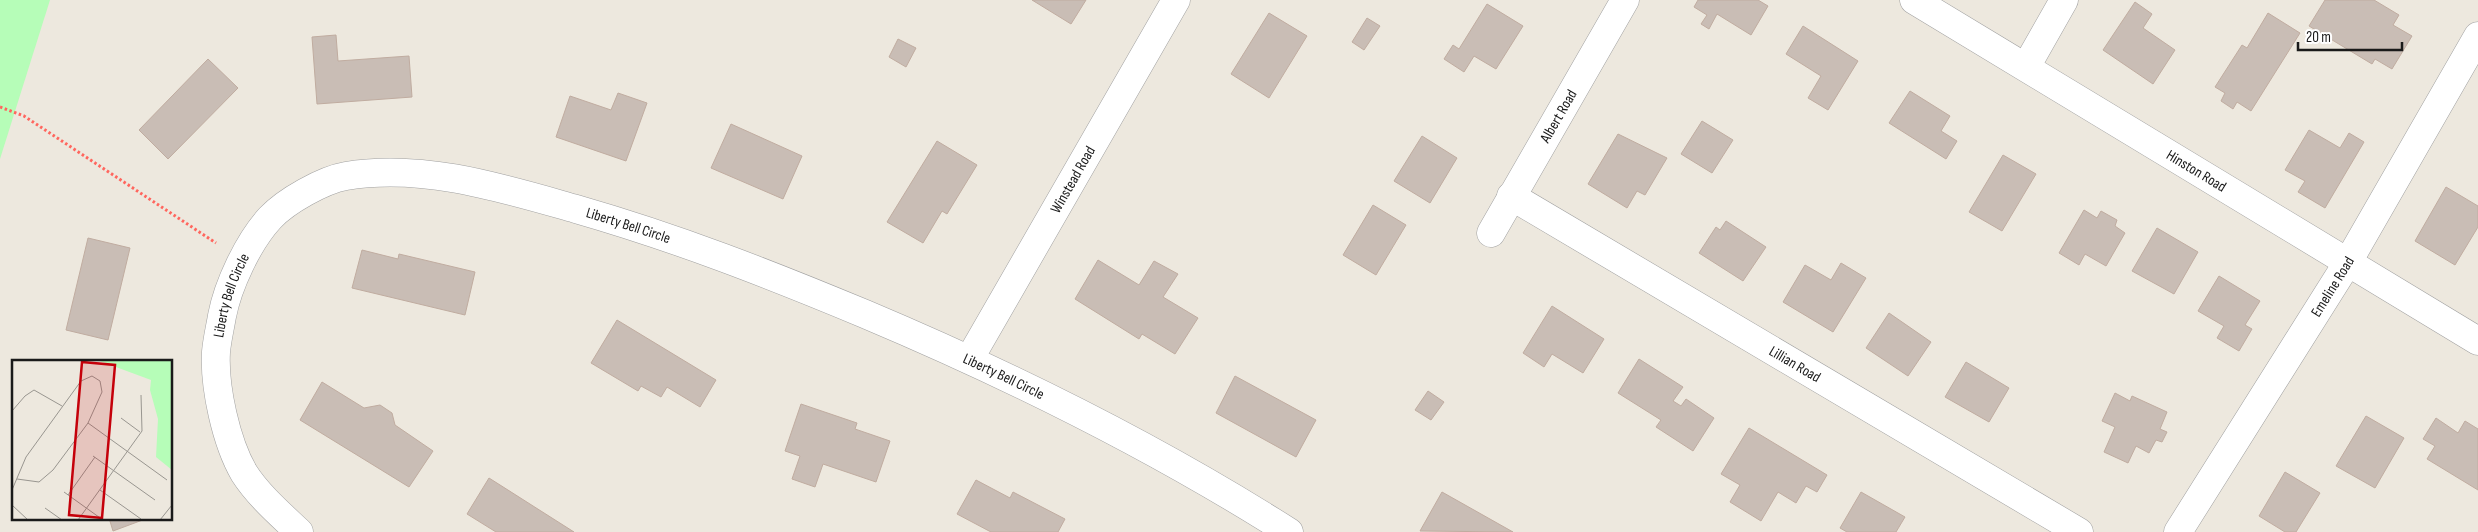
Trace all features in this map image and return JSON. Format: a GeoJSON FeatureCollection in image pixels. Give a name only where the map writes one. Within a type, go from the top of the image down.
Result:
{"type":"FeatureCollection","features":[{"type":"Feature","properties":{"kind":"street","name":"Winstead Road"},"geometry":{"type":"LineString","coordinates":[[970,358],[1176,0]]}},
{"type":"Feature","properties":{"kind":"street","name":"Albert Road"},"geometry":{"type":"LineString","coordinates":[[1491,233],[1625,0]]}},
{"type":"Feature","properties":{"kind":"street","name":"Hinston Road"},"geometry":{"type":"LineString","coordinates":[[1914,0],[2478,341]]}},
{"type":"Feature","properties":{"kind":"street"},"geometry":{"type":"LineString","coordinates":[[2026,67],[2064,0]]}},
{"type":"Feature","properties":{"kind":"street","name":"Emeline Road"},"geometry":{"type":"LineString","coordinates":[[2178,532],[2348,262],[2478,36]]}},
{"type":"Feature","properties":{"kind":"street","name":"Liberty Bell Circle"},"geometry":{"type":"LineString","coordinates":[[299,532],[272,507],[244,473],[230,438],[221,405],[216,354],[224,306],[241,260],[270,218],[304,193],[341,176],[392,171],[450,178],[540,199],[672,238],[762,271],[970,358],[1091,419],[1247,506],[1289,532]]}},
{"type":"Feature","properties":{"kind":"street","name":"Lillian Road"},"geometry":{"type":"LineString","coordinates":[[1512,196],[2079,532]]}},
{"type":"Feature","properties":{"kind":"path"},"geometry":{"type":"LineString","coordinates":[[0,107],[24,116],[241,260]]}},
{"type":"Feature","properties":{"kind":"green space"},"geometry":{"type":"Polygon","coordinates":[[[0,0],[50,0],[0,159],[0,0]]]}},
{"type":"Feature","properties":{"kind":"building"},"geometry":{"type":"Polygon","coordinates":[[[1032,0],[1086,0],[1071,24],[1032,0]]]}},
{"type":"Feature","properties":{"kind":"building"},"geometry":{"type":"Polygon","coordinates":[[[1698,0],[1758,0],[1768,6],[1751,35],[1717,14],[1709,29],[1701,24],[1707,15],[1694,7],[1698,0]]]}},
{"type":"Feature","properties":{"kind":"building"},"geometry":{"type":"Polygon","coordinates":[[[2325,0],[2374,0],[2399,15],[2393,25],[2412,36],[2392,69],[2375,59],[2372,64],[2309,26],[2325,0]]]}},
{"type":"Feature","properties":{"kind":"building"},"geometry":{"type":"Polygon","coordinates":[[[2135,2],[2152,14],[2143,28],[2175,50],[2153,84],[2103,50],[2135,2]]]}},
{"type":"Feature","properties":{"kind":"building"},"geometry":{"type":"Polygon","coordinates":[[[1487,4],[1523,26],[1496,69],[1474,56],[1464,72],[1444,59],[1453,45],[1459,49],[1487,4]]]}},
{"type":"Feature","properties":{"kind":"building"},"geometry":{"type":"Polygon","coordinates":[[[1269,13],[1307,36],[1269,98],[1231,74],[1269,13]]]}},
{"type":"Feature","properties":{"kind":"building"},"geometry":{"type":"Polygon","coordinates":[[[2268,13],[2300,33],[2251,111],[2237,102],[2233,109],[2221,101],[2225,93],[2215,87],[2242,45],[2247,48],[2268,13]]]}},
{"type":"Feature","properties":{"kind":"building"},"geometry":{"type":"Polygon","coordinates":[[[1367,18],[1380,26],[1364,50],[1352,42],[1367,18]]]}},
{"type":"Feature","properties":{"kind":"building"},"geometry":{"type":"Polygon","coordinates":[[[1803,26],[1858,61],[1828,110],[1808,98],[1821,76],[1786,54],[1803,26]]]}},
{"type":"Feature","properties":{"kind":"building"},"geometry":{"type":"Polygon","coordinates":[[[336,35],[338,61],[409,56],[412,97],[317,104],[312,37],[336,35]]]}},
{"type":"Feature","properties":{"kind":"building"},"geometry":{"type":"Polygon","coordinates":[[[898,39],[916,48],[906,67],[889,57],[898,39]]]}},
{"type":"Feature","properties":{"kind":"building"},"geometry":{"type":"Polygon","coordinates":[[[208,59],[238,88],[168,159],[139,130],[208,59]]]}},
{"type":"Feature","properties":{"kind":"building"},"geometry":{"type":"Polygon","coordinates":[[[1910,91],[1950,116],[1941,131],[1957,141],[1946,159],[1889,123],[1910,91]]]}},
{"type":"Feature","properties":{"kind":"building"},"geometry":{"type":"Polygon","coordinates":[[[618,93],[647,103],[626,161],[556,137],[570,96],[611,110],[618,93]]]}},
{"type":"Feature","properties":{"kind":"building"},"geometry":{"type":"Polygon","coordinates":[[[1702,121],[1733,140],[1712,173],[1681,154],[1702,121]]]}},
{"type":"Feature","properties":{"kind":"building"},"geometry":{"type":"Polygon","coordinates":[[[731,124],[802,156],[783,199],[711,168],[731,124]]]}},
{"type":"Feature","properties":{"kind":"building"},"geometry":{"type":"Polygon","coordinates":[[[2309,130],[2340,148],[2349,133],[2364,142],[2325,208],[2298,192],[2305,181],[2285,170],[2309,130]]]}},
{"type":"Feature","properties":{"kind":"building"},"geometry":{"type":"Polygon","coordinates":[[[1618,134],[1667,158],[1645,195],[1637,191],[1627,208],[1588,184],[1618,134]]]}},
{"type":"Feature","properties":{"kind":"building"},"geometry":{"type":"Polygon","coordinates":[[[1422,136],[1457,158],[1430,203],[1394,181],[1422,136]]]}},
{"type":"Feature","properties":{"kind":"building"},"geometry":{"type":"Polygon","coordinates":[[[937,141],[977,165],[947,214],[942,211],[923,243],[887,222],[937,141]]]}},
{"type":"Feature","properties":{"kind":"building"},"geometry":{"type":"Polygon","coordinates":[[[2003,155],[2036,174],[2002,231],[1969,212],[2003,155]]]}},
{"type":"Feature","properties":{"kind":"building"},"geometry":{"type":"Polygon","coordinates":[[[2446,187],[2478,206],[2478,227],[2455,265],[2415,241],[2446,187]]]}},
{"type":"Feature","properties":{"kind":"building"},"geometry":{"type":"Polygon","coordinates":[[[1373,205],[1406,225],[1376,275],[1343,255],[1373,205]]]}},
{"type":"Feature","properties":{"kind":"building"},"geometry":{"type":"Polygon","coordinates":[[[2084,210],[2097,218],[2101,211],[2117,220],[2115,226],[2125,233],[2106,266],[2085,254],[2079,265],[2059,253],[2084,210]]]}},
{"type":"Feature","properties":{"kind":"building"},"geometry":{"type":"Polygon","coordinates":[[[1726,221],[1766,247],[1743,281],[1699,253],[1716,227],[1720,230],[1726,221]]]}},
{"type":"Feature","properties":{"kind":"building"},"geometry":{"type":"Polygon","coordinates":[[[2157,228],[2198,252],[2174,294],[2132,271],[2157,228]]]}},
{"type":"Feature","properties":{"kind":"building"},"geometry":{"type":"Polygon","coordinates":[[[88,238],[130,248],[108,340],[66,330],[88,238]]]}},
{"type":"Feature","properties":{"kind":"building"},"geometry":{"type":"Polygon","coordinates":[[[362,250],[398,259],[399,254],[475,272],[465,315],[352,288],[362,250]]]}},
{"type":"Feature","properties":{"kind":"building"},"geometry":{"type":"Polygon","coordinates":[[[1098,260],[1139,285],[1154,261],[1178,274],[1163,297],[1198,318],[1175,354],[1142,334],[1139,339],[1075,299],[1098,260]]]}},
{"type":"Feature","properties":{"kind":"building"},"geometry":{"type":"Polygon","coordinates":[[[1841,263],[1866,278],[1833,332],[1783,302],[1805,265],[1831,280],[1841,263]]]}},
{"type":"Feature","properties":{"kind":"building"},"geometry":{"type":"Polygon","coordinates":[[[2219,276],[2260,301],[2245,325],[2252,329],[2239,351],[2217,338],[2224,326],[2198,311],[2219,276]]]}},
{"type":"Feature","properties":{"kind":"building"},"geometry":{"type":"Polygon","coordinates":[[[1552,306],[1604,339],[1583,373],[1552,354],[1544,367],[1523,353],[1552,306]]]}},
{"type":"Feature","properties":{"kind":"building"},"geometry":{"type":"Polygon","coordinates":[[[1889,313],[1931,342],[1908,376],[1866,348],[1889,313]]]}},
{"type":"Feature","properties":{"kind":"building"},"geometry":{"type":"Polygon","coordinates":[[[617,320],[716,380],[700,407],[667,387],[661,397],[641,386],[638,391],[591,363],[617,320]]]}},
{"type":"Feature","properties":{"kind":"building"},"geometry":{"type":"Polygon","coordinates":[[[1639,359],[1683,387],[1673,401],[1681,406],[1686,399],[1714,418],[1693,451],[1656,427],[1661,420],[1618,393],[1639,359]]]}},
{"type":"Feature","properties":{"kind":"building"},"geometry":{"type":"Polygon","coordinates":[[[1966,362],[2009,388],[1989,422],[1945,397],[1966,362]]]}},
{"type":"Feature","properties":{"kind":"building"},"geometry":{"type":"Polygon","coordinates":[[[1235,376],[1316,420],[1296,457],[1216,413],[1235,376]]]}},
{"type":"Feature","properties":{"kind":"building"},"geometry":{"type":"Polygon","coordinates":[[[322,382],[364,408],[380,405],[392,413],[395,425],[433,451],[409,487],[300,420],[322,382]]]}},
{"type":"Feature","properties":{"kind":"building"},"geometry":{"type":"Polygon","coordinates":[[[1428,391],[1444,402],[1431,420],[1415,410],[1428,391]]]}},
{"type":"Feature","properties":{"kind":"building"},"geometry":{"type":"Polygon","coordinates":[[[2115,393],[2130,401],[2132,396],[2167,412],[2160,429],[2167,432],[2162,442],[2156,440],[2149,453],[2136,446],[2128,463],[2104,452],[2115,427],[2102,421],[2115,393]]]}},
{"type":"Feature","properties":{"kind":"building"},"geometry":{"type":"Polygon","coordinates":[[[801,404],[857,423],[855,429],[890,441],[876,482],[823,464],[815,487],[792,479],[800,456],[785,451],[801,404]]]}},
{"type":"Feature","properties":{"kind":"building"},"geometry":{"type":"Polygon","coordinates":[[[2366,416],[2404,438],[2375,488],[2336,466],[2366,416]]]}},
{"type":"Feature","properties":{"kind":"building"},"geometry":{"type":"Polygon","coordinates":[[[2436,418],[2458,433],[2465,421],[2478,429],[2478,490],[2427,459],[2435,446],[2423,439],[2436,418]]]}},
{"type":"Feature","properties":{"kind":"building"},"geometry":{"type":"Polygon","coordinates":[[[1749,428],[1827,475],[1817,492],[1806,486],[1796,503],[1778,492],[1761,521],[1730,502],[1740,485],[1721,474],[1749,428]]]}},
{"type":"Feature","properties":{"kind":"building"},"geometry":{"type":"Polygon","coordinates":[[[2285,472],[2320,493],[2296,532],[2285,532],[2259,516],[2285,472]]]}},
{"type":"Feature","properties":{"kind":"building"},"geometry":{"type":"Polygon","coordinates":[[[489,478],[574,532],[496,532],[467,514],[489,478]]]}},
{"type":"Feature","properties":{"kind":"building"},"geometry":{"type":"Polygon","coordinates":[[[976,480],[1010,498],[1013,492],[1065,519],[1058,532],[991,532],[957,514],[976,480]]]}},
{"type":"Feature","properties":{"kind":"building"},"geometry":{"type":"Polygon","coordinates":[[[1442,492],[1513,532],[1420,531],[1442,492]]]}},
{"type":"Feature","properties":{"kind":"building"},"geometry":{"type":"Polygon","coordinates":[[[1861,492],[1905,517],[1896,532],[1847,532],[1840,528],[1861,492]]]}},
{"type":"Feature","properties":{"kind":"building"},"geometry":{"type":"Polygon","coordinates":[[[110,520],[143,520],[113,531],[110,520]]]}}]}
